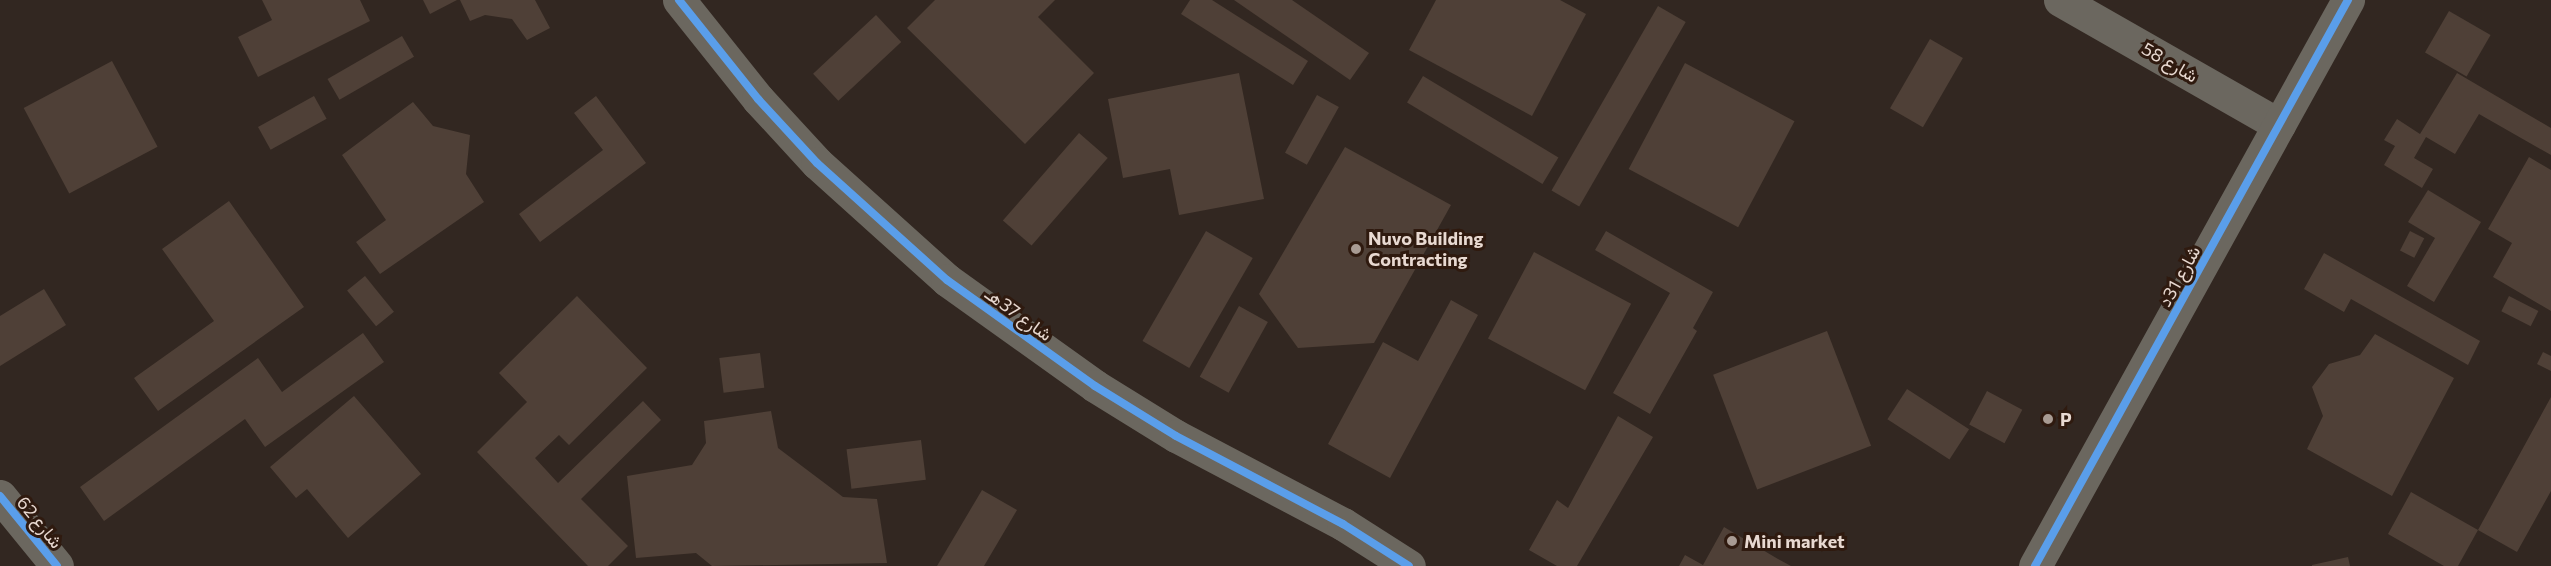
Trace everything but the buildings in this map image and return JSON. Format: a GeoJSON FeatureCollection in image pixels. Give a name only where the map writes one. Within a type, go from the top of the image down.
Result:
{"type":"FeatureCollection","features":[{"type":"Feature","properties":{"kind":"street","name":"شارع 37هـ"},"geometry":{"type":"LineString","coordinates":[[679,0],[758,99],[817,163],[947,280],[1105,392],[1248,476],[1343,524],[1409,566]]}},
{"type":"Feature","properties":{"kind":"street","name":"شارع 58"},"geometry":{"type":"LineString","coordinates":[[2060,0],[2279,125]]}},
{"type":"Feature","properties":{"kind":"street","name":"شارع 31د"},"geometry":{"type":"LineString","coordinates":[[2035,566],[2348,0]]}},
{"type":"Feature","properties":{"kind":"street","name":"شارع 62"},"geometry":{"type":"LineString","coordinates":[[0,496],[57,566]]}},
{"type":"Feature","properties":{"kind":"cycle path"},"geometry":{"type":"LineString","coordinates":[[679,0],[758,99],[817,163],[947,280],[1095,386],[1176,436],[1343,524],[1409,566]]}},
{"type":"Feature","properties":{"kind":"cycle path"},"geometry":{"type":"LineString","coordinates":[[2035,566],[2348,0]]}},
{"type":"Feature","properties":{"kind":"cycle path"},"geometry":{"type":"LineString","coordinates":[[0,496],[57,566]]}},
{"type":"Feature","properties":{"kind":"place","name":"Nuvo Building Contracting"},"geometry":{"type":"Point","coordinates":[1356,249]}},
{"type":"Feature","properties":{"kind":"place","name":"P"},"geometry":{"type":"Point","coordinates":[2048,419]}},
{"type":"Feature","properties":{"kind":"place","name":"Mini market"},"geometry":{"type":"Point","coordinates":[1732,541]}}]}
